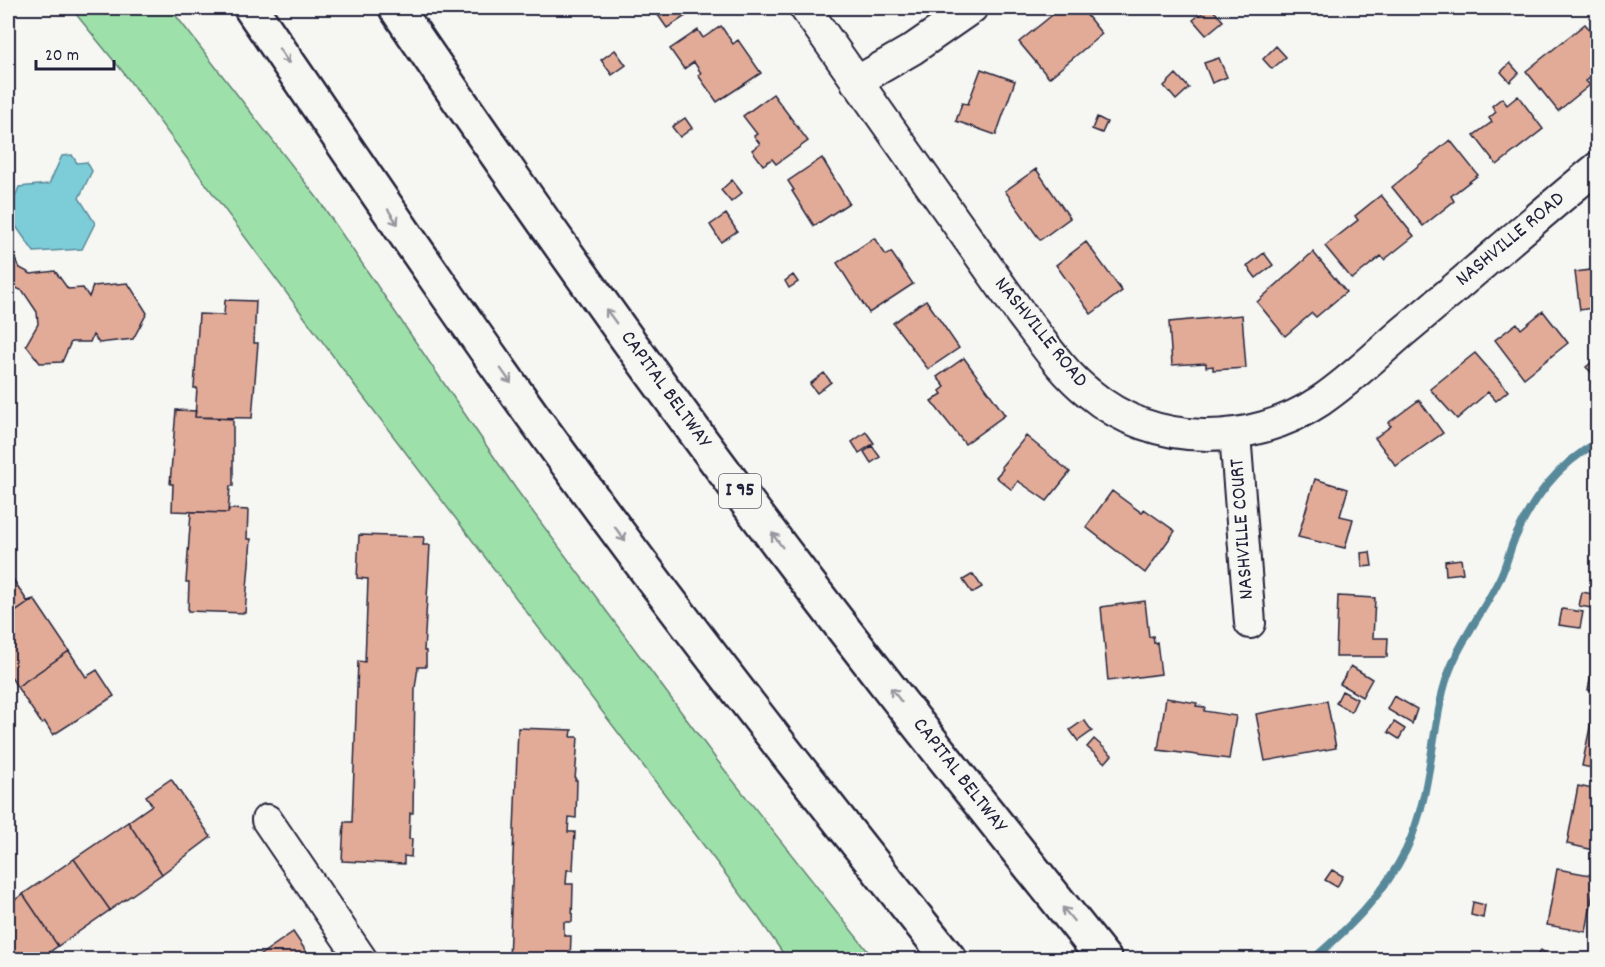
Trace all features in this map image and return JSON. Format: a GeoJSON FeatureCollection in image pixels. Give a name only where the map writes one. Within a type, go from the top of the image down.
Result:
{"type":"FeatureCollection","features":[{"type":"Feature","properties":{"kind":"highway"},"geometry":{"type":"LineString","coordinates":[[251,8],[414,248],[583,486],[749,704],[950,960]]}},
{"type":"Feature","properties":{"kind":"highway","name":"CAPITAL BELTWAY"},"geometry":{"type":"LineString","coordinates":[[396,8],[517,186],[686,420],[828,607],[1105,960]]}},
{"type":"Feature","properties":{"kind":"street","name":"NASHVILLE ROAD"},"geometry":{"type":"LineString","coordinates":[[805,8],[1021,314],[1059,363],[1087,392],[1132,421],[1152,427],[1198,435],[1235,434],[1264,429],[1321,400],[1598,167]]}},
{"type":"Feature","properties":{"kind":"street"},"geometry":{"type":"LineString","coordinates":[[856,81],[913,49],[972,8]]}},
{"type":"Feature","properties":{"kind":"street","name":"NASHVILLE COURT"},"geometry":{"type":"LineString","coordinates":[[1235,434],[1250,623]]}},
{"type":"Feature","properties":{"kind":"street"},"geometry":{"type":"LineString","coordinates":[[267,820],[362,960]]}},
{"type":"Feature","properties":{"kind":"green space"},"geometry":{"type":"Polygon","coordinates":[[[71,8],[170,8],[318,199],[516,489],[716,759],[874,959],[787,959],[758,917],[356,387],[123,72],[71,8]]]}},
{"type":"Feature","properties":{"kind":"water"},"geometry":{"type":"Polygon","coordinates":[[[72,155],[77,163],[87,162],[92,171],[79,198],[95,223],[82,249],[34,252],[8,215],[19,187],[49,184],[62,156],[72,155]]]}},
{"type":"Feature","properties":{"kind":"building"},"geometry":{"type":"Polygon","coordinates":[[[653,8],[698,8],[667,28],[653,8]]]}},
{"type":"Feature","properties":{"kind":"building"},"geometry":{"type":"Polygon","coordinates":[[[1061,8],[1081,8],[1102,34],[1049,78],[1019,42],[1061,8]]]}},
{"type":"Feature","properties":{"kind":"building"},"geometry":{"type":"Polygon","coordinates":[[[1211,8],[1223,21],[1206,35],[1193,20],[1211,8]]]}},
{"type":"Feature","properties":{"kind":"building"},"geometry":{"type":"Polygon","coordinates":[[[1585,24],[1598,39],[1598,72],[1586,81],[1590,85],[1558,111],[1526,71],[1585,24]]]}},
{"type":"Feature","properties":{"kind":"building"},"geometry":{"type":"Polygon","coordinates":[[[721,26],[733,44],[738,40],[761,73],[717,102],[698,75],[701,73],[694,62],[684,69],[670,49],[698,30],[703,38],[721,26]]]}},
{"type":"Feature","properties":{"kind":"building"},"geometry":{"type":"Polygon","coordinates":[[[1276,46],[1286,57],[1272,69],[1263,59],[1276,46]]]}},
{"type":"Feature","properties":{"kind":"building"},"geometry":{"type":"Polygon","coordinates":[[[615,50],[626,65],[612,75],[601,60],[615,50]]]}},
{"type":"Feature","properties":{"kind":"building"},"geometry":{"type":"Polygon","coordinates":[[[1219,58],[1227,77],[1212,83],[1204,63],[1219,58]]]}},
{"type":"Feature","properties":{"kind":"building"},"geometry":{"type":"Polygon","coordinates":[[[1510,63],[1519,73],[1510,82],[1501,72],[1510,63]]]}},
{"type":"Feature","properties":{"kind":"building"},"geometry":{"type":"Polygon","coordinates":[[[981,69],[1015,81],[996,135],[956,121],[962,103],[968,104],[981,69]]]}},
{"type":"Feature","properties":{"kind":"building"},"geometry":{"type":"Polygon","coordinates":[[[1176,74],[1189,88],[1176,100],[1164,86],[1176,74]]]}},
{"type":"Feature","properties":{"kind":"building"},"geometry":{"type":"Polygon","coordinates":[[[773,94],[808,141],[776,164],[772,159],[763,165],[752,150],[760,144],[754,136],[757,134],[743,116],[773,94]]]}},
{"type":"Feature","properties":{"kind":"building"},"geometry":{"type":"Polygon","coordinates":[[[1518,96],[1543,129],[1497,165],[1474,135],[1492,122],[1489,118],[1496,112],[1492,106],[1502,98],[1507,105],[1518,96]]]}},
{"type":"Feature","properties":{"kind":"building"},"geometry":{"type":"Polygon","coordinates":[[[1097,117],[1107,122],[1102,133],[1092,129],[1097,117]]]}},
{"type":"Feature","properties":{"kind":"building"},"geometry":{"type":"Polygon","coordinates":[[[685,118],[692,128],[680,137],[672,127],[685,118]]]}},
{"type":"Feature","properties":{"kind":"building"},"geometry":{"type":"Polygon","coordinates":[[[1450,140],[1478,175],[1451,196],[1454,201],[1423,226],[1392,187],[1450,140]]]}},
{"type":"Feature","properties":{"kind":"building"},"geometry":{"type":"Polygon","coordinates":[[[822,158],[849,203],[814,226],[788,181],[822,158]]]}},
{"type":"Feature","properties":{"kind":"building"},"geometry":{"type":"Polygon","coordinates":[[[1036,169],[1070,218],[1040,240],[1005,191],[1036,169]]]}},
{"type":"Feature","properties":{"kind":"building"},"geometry":{"type":"Polygon","coordinates":[[[732,180],[742,193],[731,202],[721,190],[732,180]]]}},
{"type":"Feature","properties":{"kind":"building"},"geometry":{"type":"Polygon","coordinates":[[[1381,195],[1414,236],[1384,260],[1381,256],[1352,279],[1325,246],[1358,220],[1355,216],[1381,195]]]}},
{"type":"Feature","properties":{"kind":"building"},"geometry":{"type":"Polygon","coordinates":[[[726,214],[737,231],[721,242],[710,225],[726,214]]]}},
{"type":"Feature","properties":{"kind":"building"},"geometry":{"type":"Polygon","coordinates":[[[874,238],[886,255],[891,252],[913,284],[869,313],[837,263],[874,238]]]}},
{"type":"Feature","properties":{"kind":"building"},"geometry":{"type":"Polygon","coordinates":[[[1086,242],[1122,291],[1091,314],[1056,265],[1086,242]]]}},
{"type":"Feature","properties":{"kind":"building"},"geometry":{"type":"Polygon","coordinates":[[[8,248],[20,268],[31,274],[55,271],[68,289],[83,288],[89,297],[93,286],[128,283],[147,313],[133,339],[99,343],[93,335],[90,342],[71,342],[62,362],[40,363],[26,345],[38,324],[37,312],[23,291],[12,286],[8,288],[8,248]]]}},
{"type":"Feature","properties":{"kind":"building"},"geometry":{"type":"Polygon","coordinates":[[[1313,252],[1346,292],[1316,317],[1312,313],[1285,336],[1257,302],[1313,252]]]}},
{"type":"Feature","properties":{"kind":"building"},"geometry":{"type":"Polygon","coordinates":[[[1264,253],[1273,265],[1256,278],[1247,266],[1264,253]]]}},
{"type":"Feature","properties":{"kind":"building"},"geometry":{"type":"Polygon","coordinates":[[[1598,269],[1598,307],[1580,310],[1575,272],[1598,269]]]}},
{"type":"Feature","properties":{"kind":"building"},"geometry":{"type":"Polygon","coordinates":[[[793,275],[798,282],[789,288],[785,281],[793,275]]]}},
{"type":"Feature","properties":{"kind":"building"},"geometry":{"type":"Polygon","coordinates":[[[225,300],[256,301],[254,343],[258,343],[252,418],[195,417],[197,388],[194,388],[199,314],[224,315],[225,300]]]}},
{"type":"Feature","properties":{"kind":"building"},"geometry":{"type":"Polygon","coordinates":[[[926,300],[959,348],[928,369],[893,323],[926,300]]]}},
{"type":"Feature","properties":{"kind":"building"},"geometry":{"type":"Polygon","coordinates":[[[1543,311],[1568,343],[1524,378],[1495,340],[1517,323],[1521,329],[1543,311]]]}},
{"type":"Feature","properties":{"kind":"building"},"geometry":{"type":"Polygon","coordinates":[[[1242,315],[1246,368],[1213,370],[1213,366],[1206,367],[1206,363],[1172,365],[1169,322],[1242,315]]]}},
{"type":"Feature","properties":{"kind":"building"},"geometry":{"type":"Polygon","coordinates":[[[1475,353],[1508,391],[1496,401],[1488,392],[1457,419],[1430,389],[1475,353]]]}},
{"type":"Feature","properties":{"kind":"building"},"geometry":{"type":"Polygon","coordinates":[[[964,358],[1005,415],[965,444],[931,401],[942,394],[940,391],[945,387],[937,377],[964,358]]]}},
{"type":"Feature","properties":{"kind":"building"},"geometry":{"type":"Polygon","coordinates":[[[1596,359],[1598,373],[1595,376],[1586,367],[1596,359]]]}},
{"type":"Feature","properties":{"kind":"building"},"geometry":{"type":"Polygon","coordinates":[[[824,373],[831,382],[817,393],[810,384],[824,373]]]}},
{"type":"Feature","properties":{"kind":"building"},"geometry":{"type":"Polygon","coordinates":[[[1419,400],[1443,433],[1396,466],[1375,438],[1391,426],[1388,423],[1419,400]]]}},
{"type":"Feature","properties":{"kind":"building"},"geometry":{"type":"Polygon","coordinates":[[[176,410],[196,411],[195,417],[233,419],[233,486],[230,486],[228,513],[172,511],[173,484],[170,484],[176,410]]]}},
{"type":"Feature","properties":{"kind":"building"},"geometry":{"type":"Polygon","coordinates":[[[866,432],[874,443],[859,453],[852,442],[866,432]]]}},
{"type":"Feature","properties":{"kind":"building"},"geometry":{"type":"Polygon","coordinates":[[[1026,436],[1070,472],[1047,501],[1018,481],[1012,490],[996,477],[1003,469],[1001,467],[1026,436]]]}},
{"type":"Feature","properties":{"kind":"building"},"geometry":{"type":"Polygon","coordinates":[[[872,446],[880,457],[871,463],[864,452],[872,446]]]}},
{"type":"Feature","properties":{"kind":"building"},"geometry":{"type":"Polygon","coordinates":[[[1315,479],[1348,489],[1340,516],[1353,519],[1345,548],[1298,537],[1315,479]]]}},
{"type":"Feature","properties":{"kind":"building"},"geometry":{"type":"Polygon","coordinates":[[[1112,491],[1142,513],[1144,509],[1175,531],[1145,573],[1086,527],[1112,491]]]}},
{"type":"Feature","properties":{"kind":"building"},"geometry":{"type":"Polygon","coordinates":[[[230,509],[248,510],[247,539],[251,539],[245,613],[188,611],[189,582],[186,582],[191,512],[228,513],[230,509]]]}},
{"type":"Feature","properties":{"kind":"building"},"geometry":{"type":"Polygon","coordinates":[[[359,535],[424,537],[423,545],[430,545],[424,651],[426,651],[426,667],[418,667],[415,688],[413,813],[410,813],[409,839],[412,839],[411,857],[404,856],[404,864],[342,861],[344,822],[352,822],[358,661],[365,662],[368,579],[357,578],[359,535]]]}},
{"type":"Feature","properties":{"kind":"building"},"geometry":{"type":"Polygon","coordinates":[[[1370,552],[1372,566],[1362,567],[1361,553],[1370,552]]]}},
{"type":"Feature","properties":{"kind":"building"},"geometry":{"type":"Polygon","coordinates":[[[1461,559],[1463,573],[1446,575],[1445,561],[1461,559]]]}},
{"type":"Feature","properties":{"kind":"building"},"geometry":{"type":"Polygon","coordinates":[[[8,571],[27,601],[34,599],[8,617],[8,571]]]}},
{"type":"Feature","properties":{"kind":"building"},"geometry":{"type":"Polygon","coordinates":[[[973,574],[982,587],[972,593],[963,580],[973,574]]]}},
{"type":"Feature","properties":{"kind":"building"},"geometry":{"type":"Polygon","coordinates":[[[1582,592],[1598,595],[1598,609],[1579,606],[1582,592]]]}},
{"type":"Feature","properties":{"kind":"building"},"geometry":{"type":"Polygon","coordinates":[[[1338,596],[1375,598],[1373,638],[1388,638],[1387,657],[1336,657],[1338,596]]]}},
{"type":"Feature","properties":{"kind":"building"},"geometry":{"type":"Polygon","coordinates":[[[34,599],[69,651],[17,687],[8,672],[8,617],[34,599]]]}},
{"type":"Feature","properties":{"kind":"building"},"geometry":{"type":"Polygon","coordinates":[[[1145,601],[1149,637],[1153,636],[1154,643],[1157,642],[1161,674],[1108,681],[1101,607],[1145,601]]]}},
{"type":"Feature","properties":{"kind":"building"},"geometry":{"type":"Polygon","coordinates":[[[1562,609],[1583,612],[1580,628],[1559,625],[1562,609]]]}},
{"type":"Feature","properties":{"kind":"building"},"geometry":{"type":"Polygon","coordinates":[[[1598,641],[1598,692],[1588,690],[1598,641]]]}},
{"type":"Feature","properties":{"kind":"building"},"geometry":{"type":"Polygon","coordinates":[[[69,651],[86,677],[97,670],[114,696],[53,735],[45,722],[42,724],[17,687],[69,651]]]}},
{"type":"Feature","properties":{"kind":"building"},"geometry":{"type":"Polygon","coordinates":[[[1351,666],[1372,679],[1362,697],[1340,684],[1351,666]]]}},
{"type":"Feature","properties":{"kind":"building"},"geometry":{"type":"Polygon","coordinates":[[[1342,691],[1357,699],[1351,712],[1336,703],[1342,691]]]}},
{"type":"Feature","properties":{"kind":"building"},"geometry":{"type":"Polygon","coordinates":[[[1394,696],[1417,709],[1412,724],[1387,709],[1394,696]]]}},
{"type":"Feature","properties":{"kind":"building"},"geometry":{"type":"Polygon","coordinates":[[[1166,698],[1197,703],[1196,706],[1205,707],[1204,711],[1236,716],[1229,759],[1158,750],[1166,698]]]}},
{"type":"Feature","properties":{"kind":"building"},"geometry":{"type":"Polygon","coordinates":[[[1327,701],[1336,748],[1265,761],[1256,714],[1327,701]]]}},
{"type":"Feature","properties":{"kind":"building"},"geometry":{"type":"Polygon","coordinates":[[[1594,708],[1598,709],[1598,769],[1582,766],[1594,708]]]}},
{"type":"Feature","properties":{"kind":"building"},"geometry":{"type":"Polygon","coordinates":[[[1084,720],[1092,731],[1078,741],[1070,730],[1084,720]]]}},
{"type":"Feature","properties":{"kind":"building"},"geometry":{"type":"Polygon","coordinates":[[[1394,722],[1405,729],[1399,739],[1388,732],[1394,722]]]}},
{"type":"Feature","properties":{"kind":"building"},"geometry":{"type":"Polygon","coordinates":[[[518,728],[572,730],[571,737],[578,737],[575,780],[577,780],[576,818],[569,817],[568,832],[575,832],[573,870],[567,870],[566,884],[573,884],[572,922],[564,922],[564,936],[571,936],[570,960],[509,960],[518,728]]]}},
{"type":"Feature","properties":{"kind":"building"},"geometry":{"type":"Polygon","coordinates":[[[1094,739],[1112,755],[1105,763],[1087,747],[1094,739]]]}},
{"type":"Feature","properties":{"kind":"building"},"geometry":{"type":"Polygon","coordinates":[[[171,779],[211,837],[162,874],[128,822],[152,805],[146,796],[171,779]]]}},
{"type":"Feature","properties":{"kind":"building"},"geometry":{"type":"Polygon","coordinates":[[[1578,786],[1598,790],[1598,851],[1567,844],[1578,786]]]}},
{"type":"Feature","properties":{"kind":"building"},"geometry":{"type":"Polygon","coordinates":[[[128,822],[162,874],[110,910],[74,859],[128,822]]]}},
{"type":"Feature","properties":{"kind":"building"},"geometry":{"type":"Polygon","coordinates":[[[74,859],[110,910],[58,946],[23,894],[74,859]]]}},
{"type":"Feature","properties":{"kind":"building"},"geometry":{"type":"Polygon","coordinates":[[[1557,869],[1596,876],[1586,932],[1547,925],[1557,869]]]}},
{"type":"Feature","properties":{"kind":"building"},"geometry":{"type":"Polygon","coordinates":[[[1332,870],[1343,876],[1337,887],[1325,880],[1332,870]]]}},
{"type":"Feature","properties":{"kind":"building"},"geometry":{"type":"Polygon","coordinates":[[[23,894],[58,946],[38,960],[8,960],[8,905],[23,894]]]}},
{"type":"Feature","properties":{"kind":"building"},"geometry":{"type":"Polygon","coordinates":[[[1473,902],[1485,905],[1483,918],[1471,915],[1473,902]]]}},
{"type":"Feature","properties":{"kind":"building"},"geometry":{"type":"Polygon","coordinates":[[[293,932],[312,960],[253,960],[293,932]]]}},
{"type":"Feature","properties":{"kind":"building"},"geometry":{"type":"Polygon","coordinates":[[[1541,950],[1556,960],[1534,960],[1541,950]]]}},
{"type":"Feature","properties":{"kind":"waterway"},"geometry":{"type":"LineString","coordinates":[[1312,960],[1365,910],[1387,881],[1406,850],[1425,792],[1443,691],[1454,660],[1493,592],[1529,510],[1558,472],[1598,442]]}}]}
